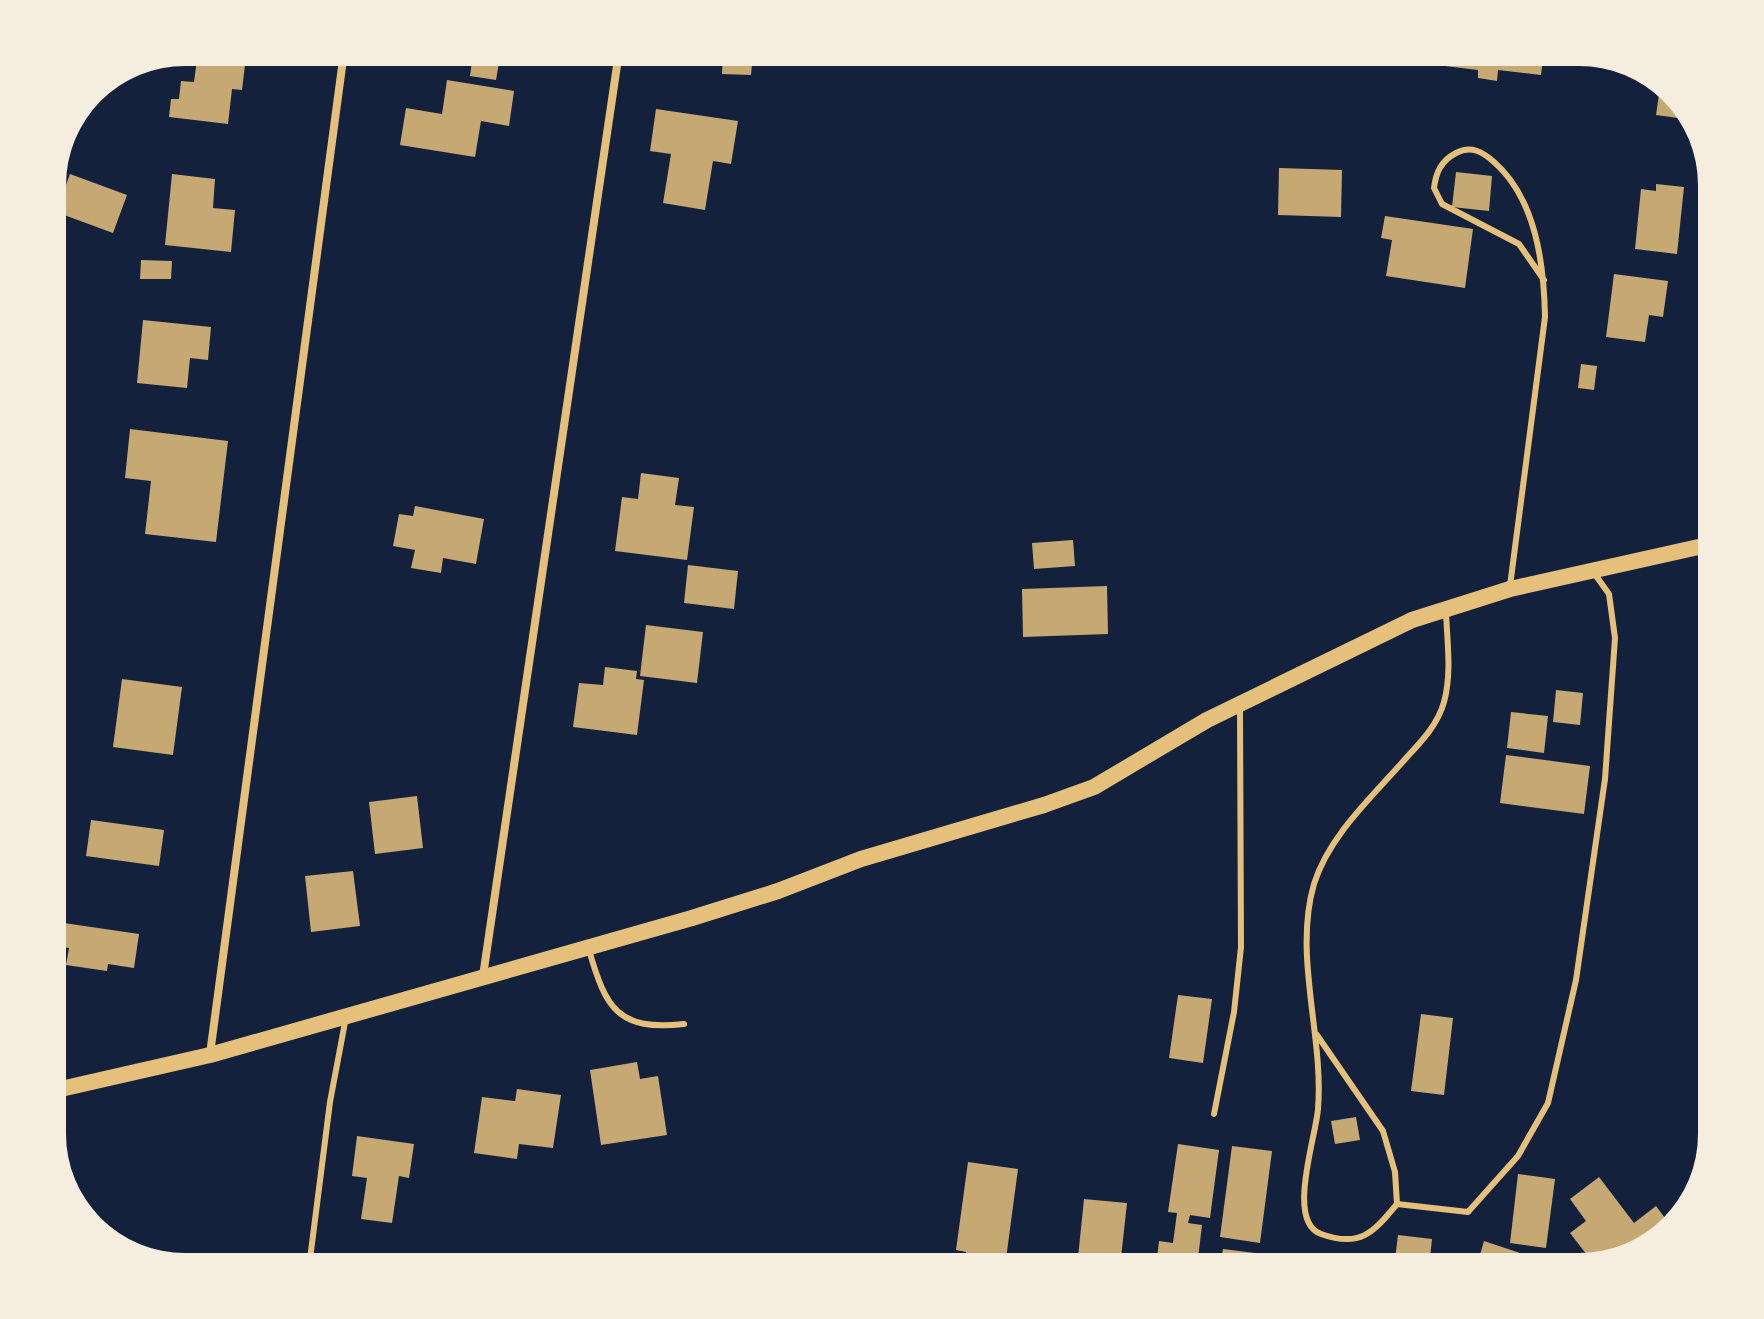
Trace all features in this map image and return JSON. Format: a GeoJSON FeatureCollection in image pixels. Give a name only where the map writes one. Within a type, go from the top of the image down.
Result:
{"type":"FeatureCollection","features":[{"type":"Feature","properties":{"kind":"main road"},"geometry":{"type":"LineString","coordinates":[[66,1088],[210,1055],[588,947],[778,891],[861,859],[1094,787],[1239,704],[1398,627],[1446,608],[1510,589],[1698,547]]}},
{"type":"Feature","properties":{"kind":"street"},"geometry":{"type":"LineString","coordinates":[[210,1055],[342,66]]}},
{"type":"Feature","properties":{"kind":"street"},"geometry":{"type":"LineString","coordinates":[[483,977],[617,66]]}},
{"type":"Feature","properties":{"kind":"lane"},"geometry":{"type":"LineString","coordinates":[[1510,589],[1545,317],[1544,280],[1530,219],[1509,176],[1484,153],[1471,149],[1457,153],[1441,164],[1434,188],[1442,204],[1493,227],[1519,244],[1544,280]]}},
{"type":"Feature","properties":{"kind":"lane"},"geometry":{"type":"LineString","coordinates":[[1397,1204],[1468,1212],[1518,1156],[1548,1103],[1576,980],[1605,779],[1615,638],[1609,594],[1591,569]]}},
{"type":"Feature","properties":{"kind":"lane"},"geometry":{"type":"LineString","coordinates":[[1317,1035],[1383,1131],[1395,1172],[1397,1204],[1373,1233],[1341,1240],[1316,1233],[1305,1218],[1303,1185],[1318,1108],[1317,1035],[1308,962],[1314,885],[1328,854],[1432,729],[1444,704],[1448,673],[1446,608]]}},
{"type":"Feature","properties":{"kind":"lane"},"geometry":{"type":"LineString","coordinates":[[1214,1114],[1234,1012],[1241,947],[1239,704]]}},
{"type":"Feature","properties":{"kind":"lane"},"geometry":{"type":"LineString","coordinates":[[588,947],[606,997],[623,1019],[657,1027],[684,1024]]}},
{"type":"Feature","properties":{"kind":"lane"},"geometry":{"type":"LineString","coordinates":[[311,1253],[330,1102],[346,1017]]}},
{"type":"Feature","properties":{"kind":"building"},"geometry":{"type":"Polygon","coordinates":[[[196,66],[245,66],[242,90],[232,89],[228,124],[169,117],[171,99],[179,99],[181,81],[194,82],[196,66]]]}},
{"type":"Feature","properties":{"kind":"building"},"geometry":{"type":"Polygon","coordinates":[[[471,66],[498,66],[496,80],[470,76],[471,66]]]}},
{"type":"Feature","properties":{"kind":"building"},"geometry":{"type":"Polygon","coordinates":[[[722,66],[752,66],[751,75],[722,74],[722,66]]]}},
{"type":"Feature","properties":{"kind":"building"},"geometry":{"type":"Polygon","coordinates":[[[1445,66],[1542,66],[1541,75],[1498,70],[1497,81],[1478,78],[1478,70],[1445,66]]]}},
{"type":"Feature","properties":{"kind":"building"},"geometry":{"type":"Polygon","coordinates":[[[447,80],[514,91],[509,126],[481,121],[475,157],[400,145],[406,108],[442,114],[447,80]]]}},
{"type":"Feature","properties":{"kind":"building"},"geometry":{"type":"Polygon","coordinates":[[[1659,97],[1677,118],[1656,115],[1659,97]]]}},
{"type":"Feature","properties":{"kind":"building"},"geometry":{"type":"Polygon","coordinates":[[[656,109],[738,121],[731,164],[713,161],[705,210],[663,203],[671,154],[650,151],[656,109]]]}},
{"type":"Feature","properties":{"kind":"building"},"geometry":{"type":"Polygon","coordinates":[[[1279,168],[1342,170],[1341,217],[1278,215],[1279,168]]]}},
{"type":"Feature","properties":{"kind":"building"},"geometry":{"type":"Polygon","coordinates":[[[1456,172],[1492,176],[1489,211],[1452,207],[1456,172]]]}},
{"type":"Feature","properties":{"kind":"building"},"geometry":{"type":"Polygon","coordinates":[[[70,174],[127,195],[113,233],[66,216],[66,185],[70,174]]]}},
{"type":"Feature","properties":{"kind":"building"},"geometry":{"type":"Polygon","coordinates":[[[172,174],[215,179],[213,208],[235,210],[231,252],[165,245],[172,174]]]}},
{"type":"Feature","properties":{"kind":"building"},"geometry":{"type":"Polygon","coordinates":[[[1656,184],[1684,187],[1677,254],[1635,249],[1641,189],[1656,191],[1656,184]]]}},
{"type":"Feature","properties":{"kind":"building"},"geometry":{"type":"Polygon","coordinates":[[[1385,216],[1473,229],[1465,288],[1386,276],[1392,240],[1381,238],[1385,216]]]}},
{"type":"Feature","properties":{"kind":"building"},"geometry":{"type":"Polygon","coordinates":[[[141,260],[172,261],[171,279],[140,279],[141,260]]]}},
{"type":"Feature","properties":{"kind":"building"},"geometry":{"type":"Polygon","coordinates":[[[1614,274],[1668,281],[1663,317],[1649,315],[1645,342],[1606,337],[1614,274]]]}},
{"type":"Feature","properties":{"kind":"building"},"geometry":{"type":"Polygon","coordinates":[[[143,320],[211,327],[208,360],[190,358],[187,388],[137,383],[143,320]]]}},
{"type":"Feature","properties":{"kind":"building"},"geometry":{"type":"Polygon","coordinates":[[[1581,364],[1597,366],[1594,390],[1578,388],[1581,364]]]}},
{"type":"Feature","properties":{"kind":"building"},"geometry":{"type":"Polygon","coordinates":[[[130,429],[228,441],[216,542],[145,534],[151,481],[125,478],[130,429]]]}},
{"type":"Feature","properties":{"kind":"building"},"geometry":{"type":"Polygon","coordinates":[[[641,473],[679,478],[675,505],[694,507],[687,560],[615,551],[622,497],[638,499],[641,473]]]}},
{"type":"Feature","properties":{"kind":"building"},"geometry":{"type":"Polygon","coordinates":[[[415,506],[484,519],[476,564],[443,558],[441,573],[411,568],[415,550],[393,546],[399,514],[413,516],[415,506]]]}},
{"type":"Feature","properties":{"kind":"building"},"geometry":{"type":"Polygon","coordinates":[[[1073,540],[1075,566],[1034,569],[1032,543],[1073,540]]]}},
{"type":"Feature","properties":{"kind":"building"},"geometry":{"type":"Polygon","coordinates":[[[688,565],[738,571],[734,609],[684,603],[688,565]]]}},
{"type":"Feature","properties":{"kind":"building"},"geometry":{"type":"Polygon","coordinates":[[[1107,586],[1108,634],[1023,637],[1022,589],[1107,586]]]}},
{"type":"Feature","properties":{"kind":"building"},"geometry":{"type":"Polygon","coordinates":[[[646,625],[703,632],[697,683],[640,676],[646,625]]]}},
{"type":"Feature","properties":{"kind":"building"},"geometry":{"type":"Polygon","coordinates":[[[605,667],[637,671],[636,679],[644,680],[637,735],[573,727],[579,683],[603,685],[605,667]]]}},
{"type":"Feature","properties":{"kind":"building"},"geometry":{"type":"Polygon","coordinates":[[[122,679],[182,687],[173,755],[113,747],[122,679]]]}},
{"type":"Feature","properties":{"kind":"building"},"geometry":{"type":"Polygon","coordinates":[[[1556,690],[1583,693],[1580,725],[1553,722],[1556,690]]]}},
{"type":"Feature","properties":{"kind":"building"},"geometry":{"type":"Polygon","coordinates":[[[1511,712],[1548,716],[1544,753],[1507,748],[1511,712]]]}},
{"type":"Feature","properties":{"kind":"building"},"geometry":{"type":"Polygon","coordinates":[[[1506,755],[1590,766],[1584,814],[1500,803],[1506,755]]]}},
{"type":"Feature","properties":{"kind":"building"},"geometry":{"type":"Polygon","coordinates":[[[417,796],[423,848],[375,854],[369,802],[417,796]]]}},
{"type":"Feature","properties":{"kind":"building"},"geometry":{"type":"Polygon","coordinates":[[[91,820],[164,830],[159,866],[86,856],[91,820]]]}},
{"type":"Feature","properties":{"kind":"building"},"geometry":{"type":"Polygon","coordinates":[[[353,871],[360,926],[311,932],[305,876],[353,871]]]}},
{"type":"Feature","properties":{"kind":"building"},"geometry":{"type":"Polygon","coordinates":[[[66,923],[139,934],[134,968],[108,964],[107,971],[66,965],[69,948],[66,948],[66,923]]]}},
{"type":"Feature","properties":{"kind":"building"},"geometry":{"type":"Polygon","coordinates":[[[1178,995],[1212,999],[1203,1063],[1169,1058],[1178,995]]]}},
{"type":"Feature","properties":{"kind":"building"},"geometry":{"type":"Polygon","coordinates":[[[1421,1014],[1453,1018],[1444,1095],[1411,1091],[1421,1014]]]}},
{"type":"Feature","properties":{"kind":"building"},"geometry":{"type":"Polygon","coordinates":[[[637,1062],[640,1079],[658,1076],[667,1135],[601,1145],[590,1070],[637,1062]]]}},
{"type":"Feature","properties":{"kind":"building"},"geometry":{"type":"Polygon","coordinates":[[[517,1089],[561,1095],[553,1148],[519,1144],[517,1159],[474,1153],[482,1097],[515,1101],[517,1089]]]}},
{"type":"Feature","properties":{"kind":"building"},"geometry":{"type":"Polygon","coordinates":[[[1356,1117],[1360,1140],[1335,1144],[1331,1121],[1356,1117]]]}},
{"type":"Feature","properties":{"kind":"building"},"geometry":{"type":"Polygon","coordinates":[[[357,1136],[414,1144],[409,1178],[399,1176],[392,1223],[361,1219],[367,1178],[352,1176],[357,1136]]]}},
{"type":"Feature","properties":{"kind":"building"},"geometry":{"type":"Polygon","coordinates":[[[1178,1144],[1219,1150],[1210,1218],[1190,1215],[1188,1223],[1202,1225],[1199,1253],[1158,1253],[1159,1241],[1173,1243],[1177,1213],[1168,1212],[1178,1144]]]}},
{"type":"Feature","properties":{"kind":"building"},"geometry":{"type":"Polygon","coordinates":[[[1232,1146],[1272,1151],[1260,1243],[1220,1237],[1232,1146]]]}},
{"type":"Feature","properties":{"kind":"building"},"geometry":{"type":"Polygon","coordinates":[[[968,1162],[1018,1169],[1007,1253],[966,1253],[956,1250],[968,1162]]]}},
{"type":"Feature","properties":{"kind":"building"},"geometry":{"type":"Polygon","coordinates":[[[1518,1174],[1555,1179],[1546,1248],[1510,1243],[1518,1174]]]}},
{"type":"Feature","properties":{"kind":"building"},"geometry":{"type":"Polygon","coordinates":[[[1599,1177],[1634,1223],[1656,1206],[1664,1217],[1632,1241],[1610,1249],[1585,1253],[1570,1233],[1586,1221],[1570,1199],[1599,1177]]]}},
{"type":"Feature","properties":{"kind":"building"},"geometry":{"type":"Polygon","coordinates":[[[1084,1199],[1127,1203],[1122,1253],[1078,1253],[1084,1199]]]}},
{"type":"Feature","properties":{"kind":"building"},"geometry":{"type":"Polygon","coordinates":[[[1398,1235],[1432,1239],[1430,1253],[1396,1253],[1398,1235]]]}},
{"type":"Feature","properties":{"kind":"building"},"geometry":{"type":"Polygon","coordinates":[[[1484,1241],[1520,1253],[1480,1253],[1484,1241]]]}},
{"type":"Feature","properties":{"kind":"building"},"geometry":{"type":"Polygon","coordinates":[[[1223,1249],[1255,1253],[1222,1253],[1223,1249]]]}}]}
